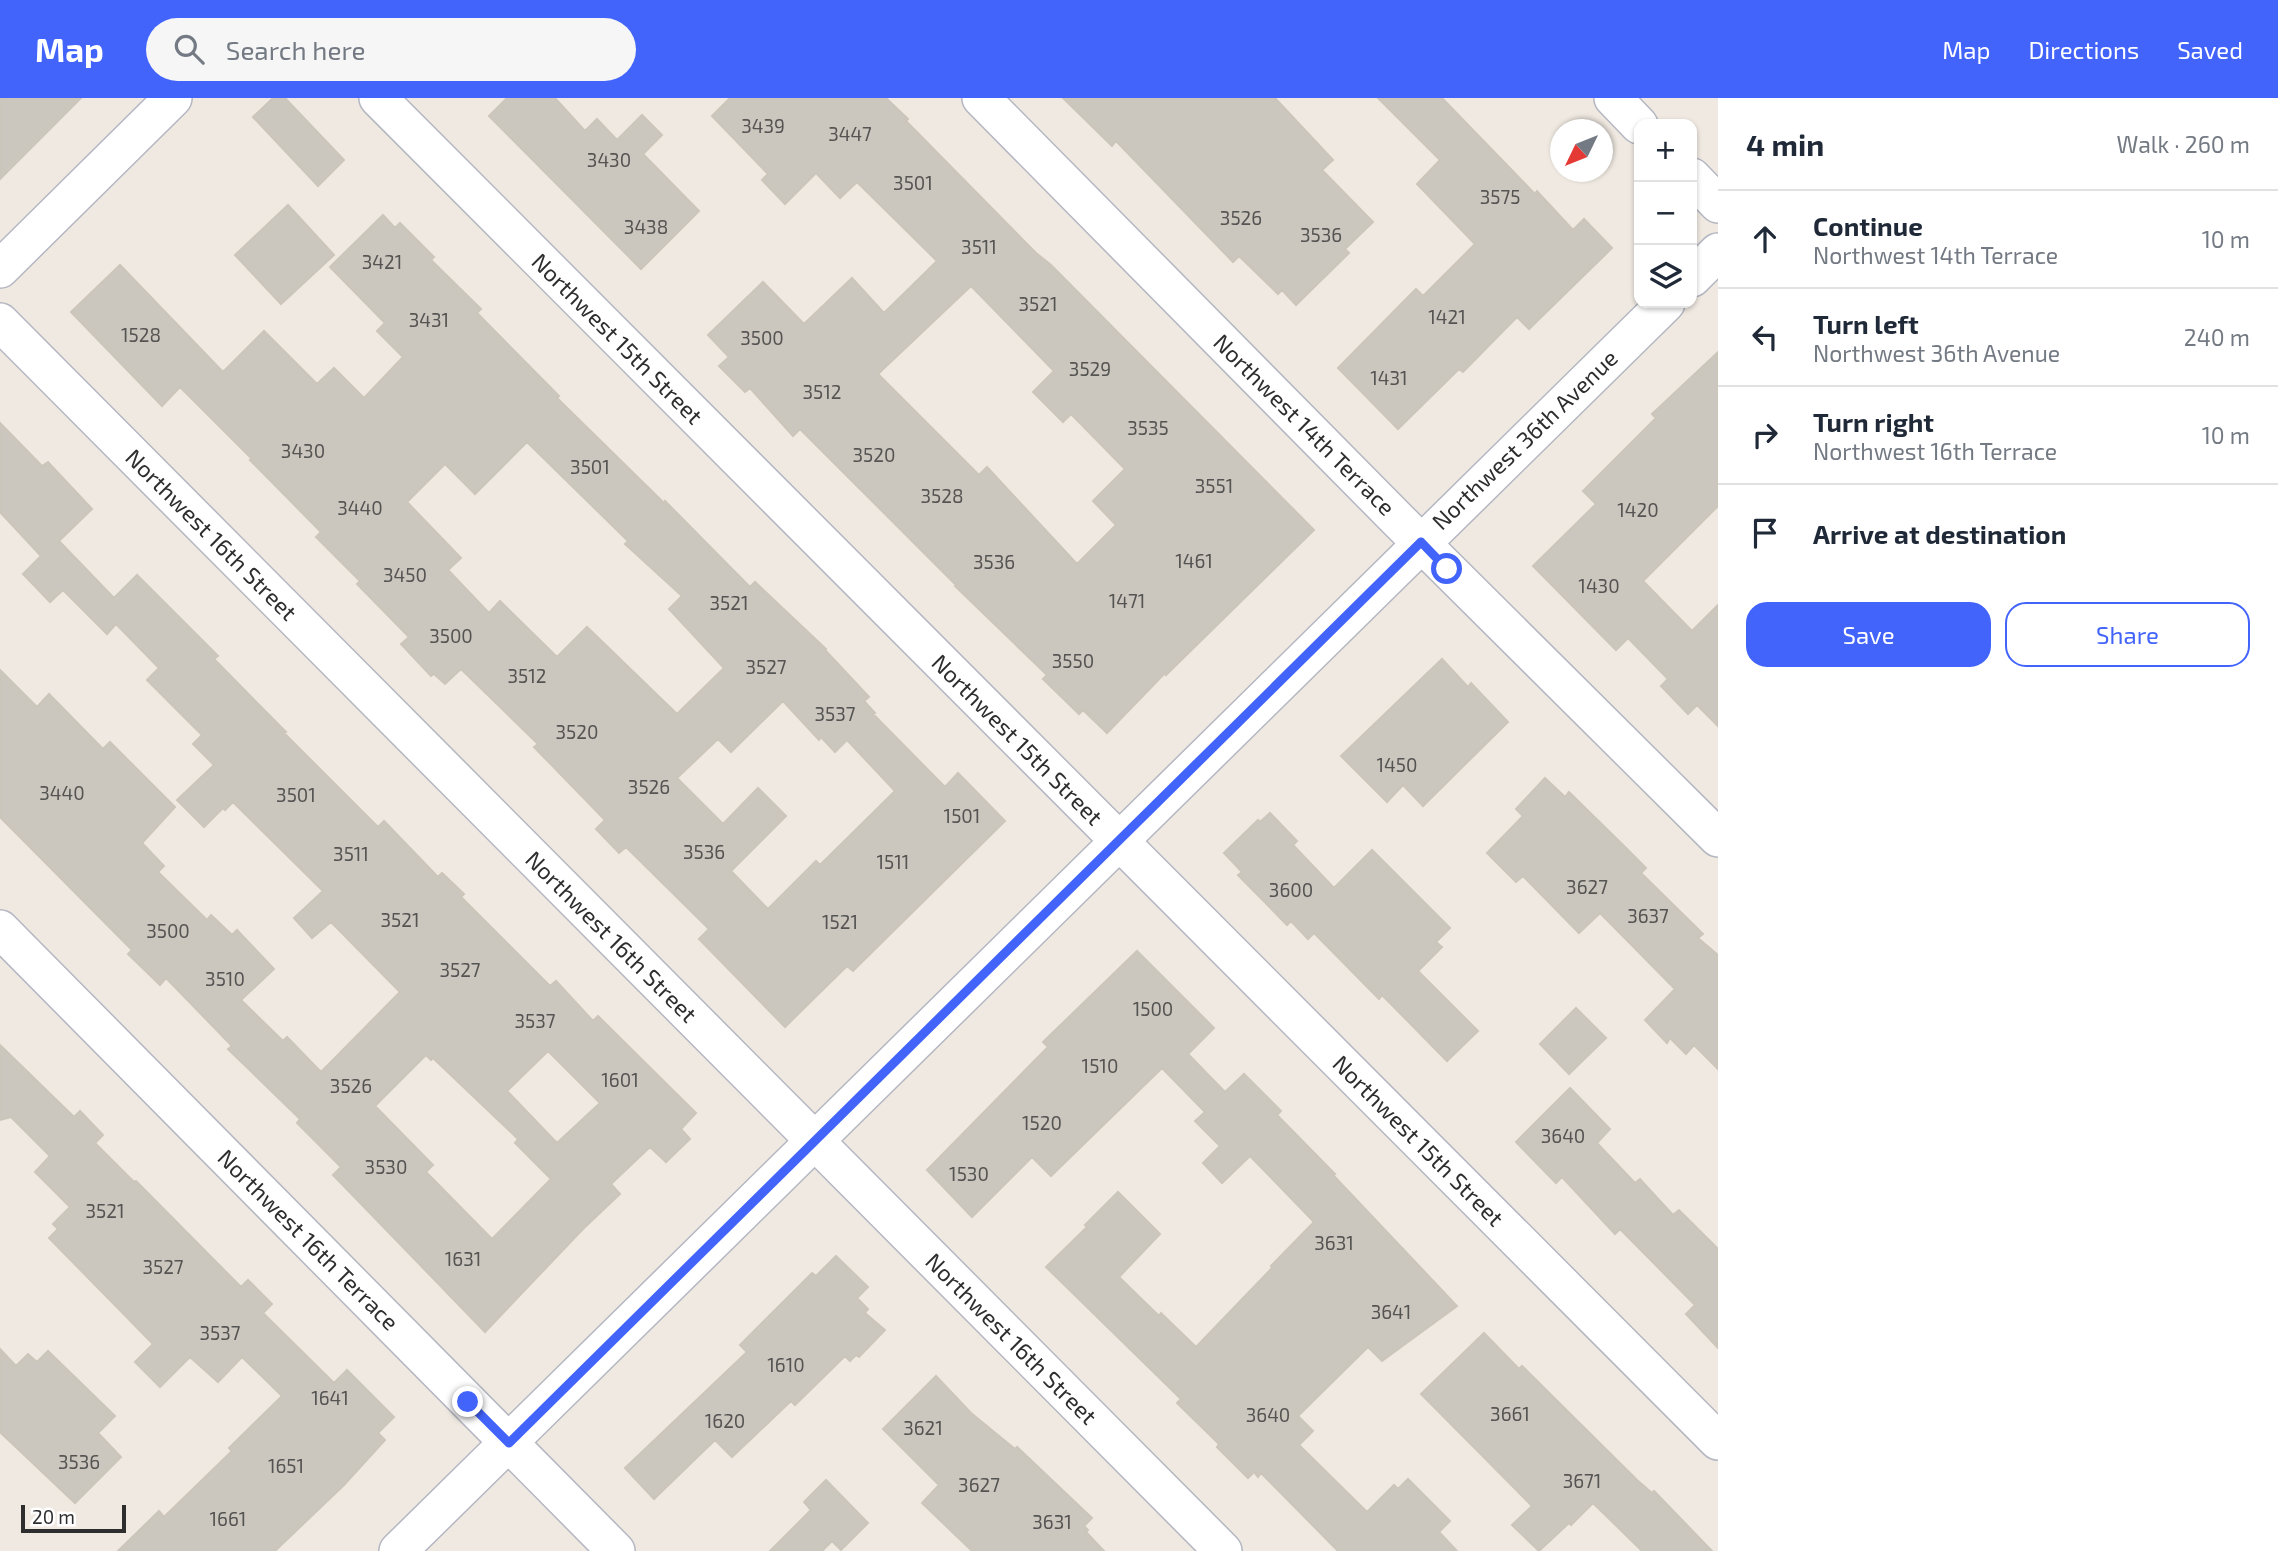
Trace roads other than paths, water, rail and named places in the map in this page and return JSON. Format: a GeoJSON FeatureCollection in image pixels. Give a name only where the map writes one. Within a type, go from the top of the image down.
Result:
{"type":"FeatureCollection","features":[{"type":"Feature","properties":{"kind":"street"},"geometry":{"type":"LineString","coordinates":[[0,269],[173,98]]}},
{"type":"Feature","properties":{"kind":"street","name":"Northwest 15th Street"},"geometry":{"type":"LineString","coordinates":[[378,98],[1718,1441]]}},
{"type":"Feature","properties":{"kind":"street","name":"Northwest 14th Terrace"},"geometry":{"type":"LineString","coordinates":[[981,98],[1718,838]]}},
{"type":"Feature","properties":{"kind":"street"},"geometry":{"type":"LineString","coordinates":[[1613,98],[1634,120]]}},
{"type":"Feature","properties":{"kind":"street"},"geometry":{"type":"LineString","coordinates":[[1697,182],[1718,204]]}},
{"type":"Feature","properties":{"kind":"street"},"geometry":{"type":"LineString","coordinates":[[1697,273],[1718,252]]}},
{"type":"Feature","properties":{"kind":"street","name":"Northwest 36th Avenue"},"geometry":{"type":"LineString","coordinates":[[398,1551],[1661,308]]}},
{"type":"Feature","properties":{"kind":"street","name":"Northwest 16th Street"},"geometry":{"type":"LineString","coordinates":[[0,322],[1223,1551]]}},
{"type":"Feature","properties":{"kind":"street","name":"Northwest 16th Terrace"},"geometry":{"type":"LineString","coordinates":[[0,929],[616,1551]]}}]}
